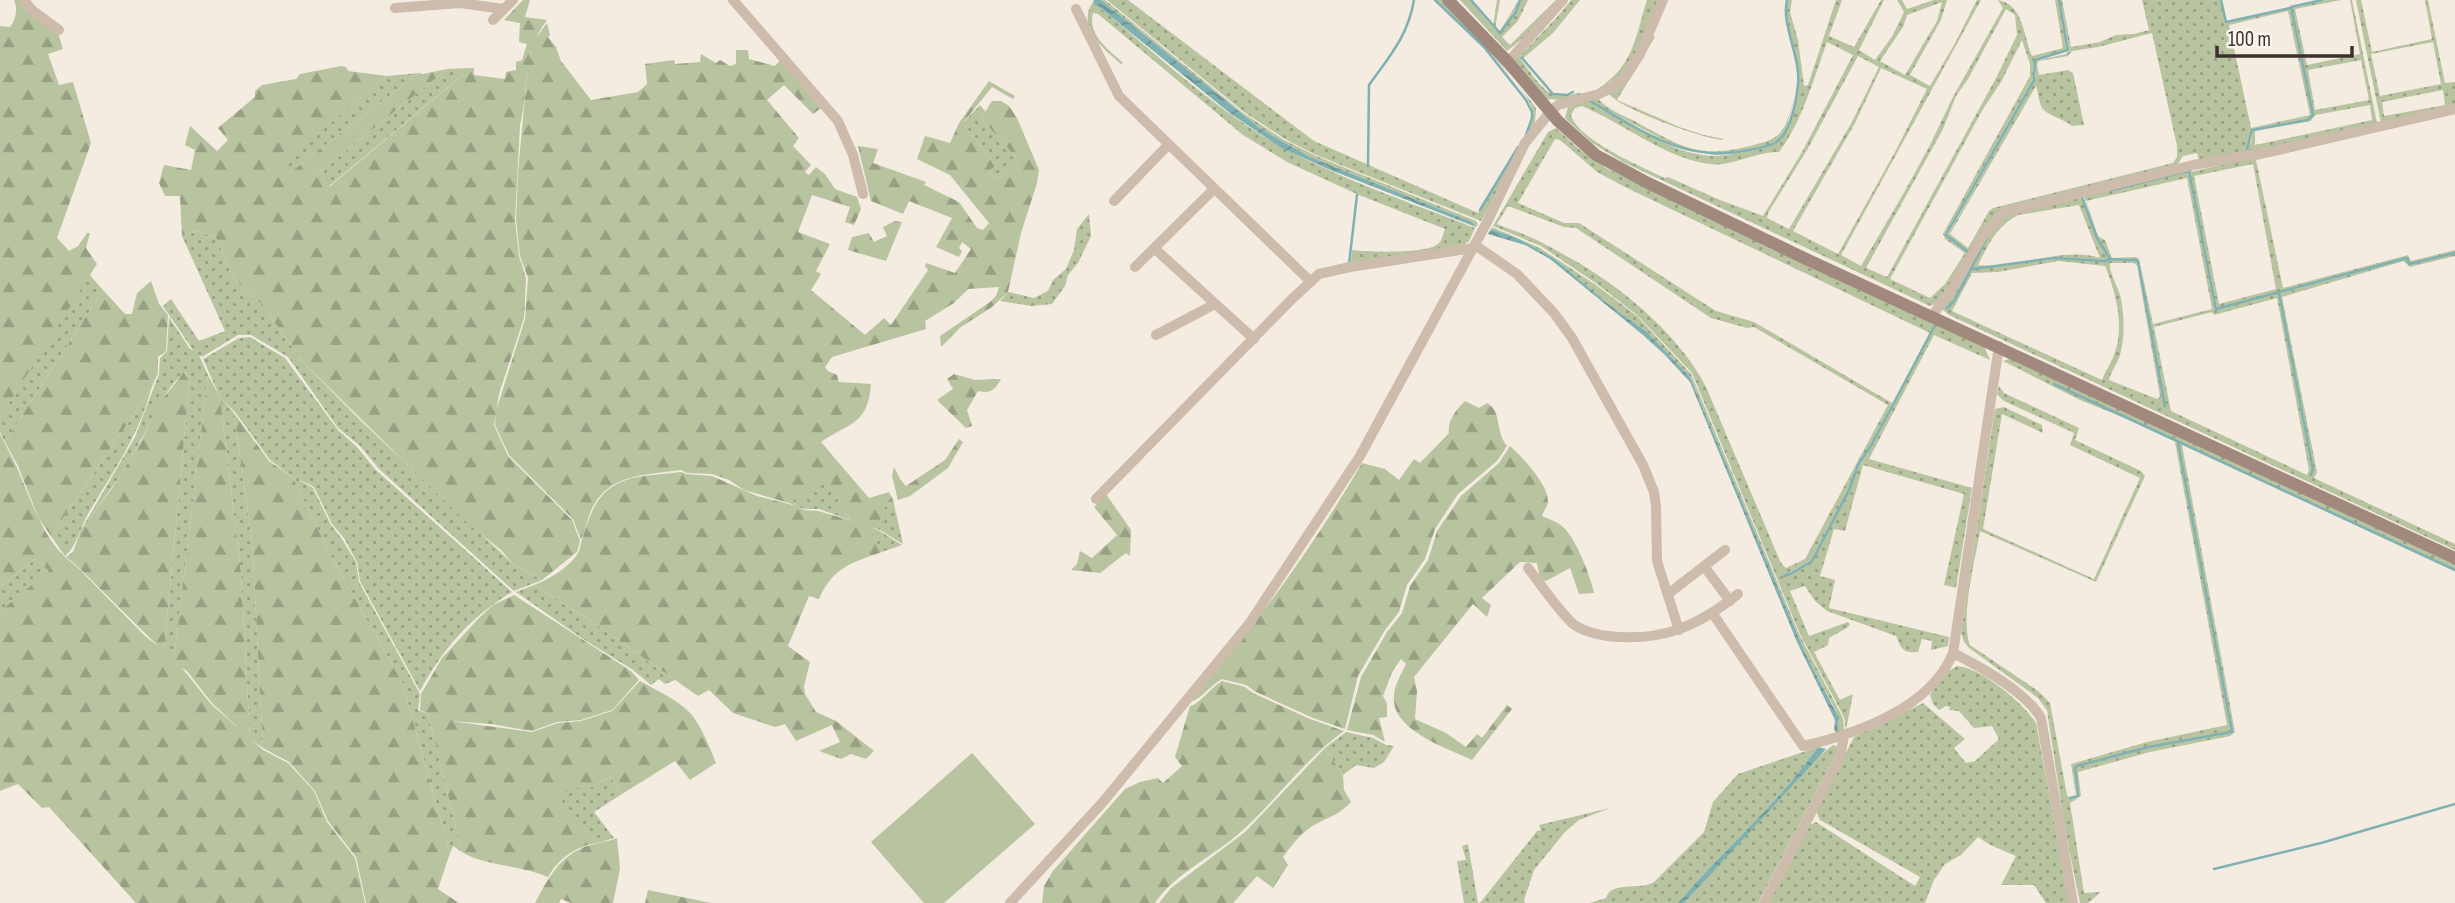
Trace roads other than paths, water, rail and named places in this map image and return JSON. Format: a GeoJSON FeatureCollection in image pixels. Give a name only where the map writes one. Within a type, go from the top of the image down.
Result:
{"type":"FeatureCollection","features":[{"type":"Feature","properties":{"kind":"main road"},"geometry":{"type":"LineString","coordinates":[[1448,0],[1583,146],[1620,168],[1804,258],[2455,558]]}},
{"type":"Feature","properties":{"kind":"street"},"geometry":{"type":"LineString","coordinates":[[24,0],[32,10],[59,30]]}},
{"type":"Feature","properties":{"kind":"street"},"geometry":{"type":"LineString","coordinates":[[493,20],[513,0]]}},
{"type":"Feature","properties":{"kind":"street"},"geometry":{"type":"LineString","coordinates":[[733,0],[838,121],[853,155],[863,194]]}},
{"type":"Feature","properties":{"kind":"street"},"geometry":{"type":"LineString","coordinates":[[1508,62],[1563,0]]}},
{"type":"Feature","properties":{"kind":"street"},"geometry":{"type":"LineString","coordinates":[[1010,903],[1103,802],[1256,615],[1360,456],[1474,247],[1525,144],[1550,111],[1558,105],[1599,93],[1621,81],[1640,54],[1663,0]]}},
{"type":"Feature","properties":{"kind":"street"},"geometry":{"type":"LineString","coordinates":[[395,8],[460,3],[504,9]]}},
{"type":"Feature","properties":{"kind":"street"},"geometry":{"type":"LineString","coordinates":[[1076,9],[1119,96],[1311,282]]}},
{"type":"Feature","properties":{"kind":"street"},"geometry":{"type":"LineString","coordinates":[[1932,316],[1952,289],[1984,234],[2004,212],[2193,165],[2274,150],[2455,109]]}},
{"type":"Feature","properties":{"kind":"street"},"geometry":{"type":"LineString","coordinates":[[1114,201],[1168,145]]}},
{"type":"Feature","properties":{"kind":"street"},"geometry":{"type":"LineString","coordinates":[[1135,267],[1214,189]]}},
{"type":"Feature","properties":{"kind":"street"},"geometry":{"type":"LineString","coordinates":[[1096,499],[1319,274],[1474,247],[1517,274],[1545,303],[1572,338],[1643,465],[1654,492],[1657,561],[1679,631]]}},
{"type":"Feature","properties":{"kind":"street"},"geometry":{"type":"LineString","coordinates":[[1154,248],[1254,338]]}},
{"type":"Feature","properties":{"kind":"street"},"geometry":{"type":"LineString","coordinates":[[1156,335],[1215,304]]}},
{"type":"Feature","properties":{"kind":"street"},"geometry":{"type":"LineString","coordinates":[[1713,614],[1803,746],[1844,736],[1863,728],[1916,699],[1939,678],[1953,653],[1999,346]]}},
{"type":"Feature","properties":{"kind":"street"},"geometry":{"type":"LineString","coordinates":[[1668,594],[1725,550]]}},
{"type":"Feature","properties":{"kind":"street"},"geometry":{"type":"LineString","coordinates":[[1528,568],[1574,625],[1600,635],[1627,638],[1679,631],[1713,614],[1734,597],[1704,566]]}},
{"type":"Feature","properties":{"kind":"street"},"geometry":{"type":"LineString","coordinates":[[1953,653],[1997,678],[2028,702],[2041,719],[2073,903]]}},
{"type":"Feature","properties":{"kind":"street"},"geometry":{"type":"LineString","coordinates":[[1764,903],[1840,757],[1844,736]]}},
{"type":"Feature","properties":{"kind":"water"},"geometry":{"type":"Polygon","coordinates":[[[1101,0],[1261,129],[1310,157],[1472,222],[1476,227],[1328,169],[1280,147],[1231,114],[1093,2],[1101,0]]]}},
{"type":"Feature","properties":{"kind":"water"},"geometry":{"type":"Polygon","coordinates":[[[1491,229],[1519,239],[1555,259],[1608,304],[1647,332],[1690,377],[1806,655],[1839,718],[1837,731],[1834,731],[1835,720],[1797,642],[1690,382],[1643,335],[1550,259],[1525,245],[1488,234],[1491,229]]]}},
{"type":"Feature","properties":{"kind":"water"},"geometry":{"type":"Polygon","coordinates":[[[1818,747],[1826,749],[1684,903],[1678,903],[1786,788],[1818,747]]]}},
{"type":"Feature","properties":{"kind":"waterway"},"geometry":{"type":"LineString","coordinates":[[1368,166],[1369,85],[1402,35],[1414,0]]}},
{"type":"Feature","properties":{"kind":"waterway"},"geometry":{"type":"LineString","coordinates":[[1435,0],[1484,47],[1526,100],[1532,112],[1526,135]]}},
{"type":"Feature","properties":{"kind":"waterway"},"geometry":{"type":"LineString","coordinates":[[1471,0],[1500,33],[1515,13],[1520,0]]}},
{"type":"Feature","properties":{"kind":"waterway"},"geometry":{"type":"LineString","coordinates":[[1590,101],[1644,132],[1682,148],[1722,153],[1756,149],[1775,143],[1789,125],[1798,85],[1797,63],[1787,20],[1787,0]]}},
{"type":"Feature","properties":{"kind":"waterway"},"geometry":{"type":"LineString","coordinates":[[1968,252],[1946,235],[2034,80],[2035,60],[2068,50],[2059,0]]}},
{"type":"Feature","properties":{"kind":"waterway"},"geometry":{"type":"LineString","coordinates":[[2221,0],[2226,22],[2290,8]]}},
{"type":"Feature","properties":{"kind":"waterway"},"geometry":{"type":"LineString","coordinates":[[2247,149],[2252,130],[2307,120],[2313,115],[2291,7],[2322,0]]}},
{"type":"Feature","properties":{"kind":"waterway"},"geometry":{"type":"LineString","coordinates":[[1522,58],[1553,94],[1567,95],[1573,92]]}},
{"type":"Feature","properties":{"kind":"waterway"},"geometry":{"type":"LineString","coordinates":[[1480,210],[1518,147]]}},
{"type":"Feature","properties":{"kind":"waterway"},"geometry":{"type":"LineString","coordinates":[[2112,190],[2191,170]]}},
{"type":"Feature","properties":{"kind":"waterway"},"geometry":{"type":"LineString","coordinates":[[2189,171],[2216,309],[2407,258],[2409,264],[2455,253]]}},
{"type":"Feature","properties":{"kind":"waterway"},"geometry":{"type":"LineString","coordinates":[[1349,264],[1357,195]]}},
{"type":"Feature","properties":{"kind":"waterway"},"geometry":{"type":"LineString","coordinates":[[2082,197],[2097,238],[2110,259],[2138,262],[2165,406]]}},
{"type":"Feature","properties":{"kind":"waterway"},"geometry":{"type":"LineString","coordinates":[[1947,308],[1954,301],[1987,238]]}},
{"type":"Feature","properties":{"kind":"waterway"},"geometry":{"type":"LineString","coordinates":[[1973,269],[2055,258],[2110,259]]}},
{"type":"Feature","properties":{"kind":"waterway"},"geometry":{"type":"LineString","coordinates":[[2279,293],[2313,470],[2311,475]]}},
{"type":"Feature","properties":{"kind":"waterway"},"geometry":{"type":"LineString","coordinates":[[1784,576],[1812,561],[1849,490],[1858,465],[1871,446],[1934,327]]}},
{"type":"Feature","properties":{"kind":"waterway"},"geometry":{"type":"LineString","coordinates":[[2054,384],[2455,570]]}},
{"type":"Feature","properties":{"kind":"waterway"},"geometry":{"type":"LineString","coordinates":[[2070,798],[2078,796],[2077,766],[2149,747],[2232,732],[2178,443]]}},
{"type":"Feature","properties":{"kind":"waterway"},"geometry":{"type":"LineString","coordinates":[[2214,869],[2321,843],[2455,804]]}}]}
